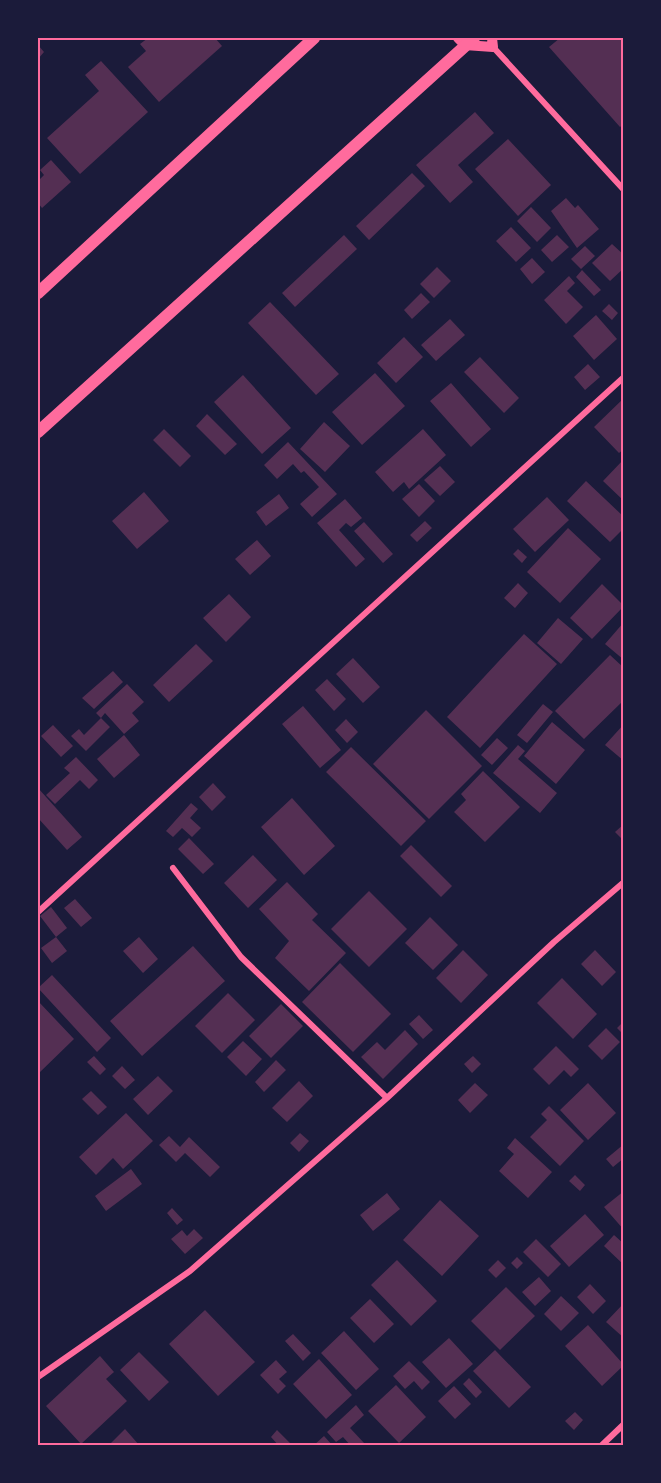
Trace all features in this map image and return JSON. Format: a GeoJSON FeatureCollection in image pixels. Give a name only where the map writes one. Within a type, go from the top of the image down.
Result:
{"type":"FeatureCollection","features":[{"type":"Feature","properties":{"kind":"main road"},"geometry":{"type":"LineString","coordinates":[[38,293],[314,38]]}},
{"type":"Feature","properties":{"kind":"main road"},"geometry":{"type":"LineString","coordinates":[[38,432],[466,40]]}},
{"type":"Feature","properties":{"kind":"street"},"geometry":{"type":"LineString","coordinates":[[466,40],[492,42],[624,190]]}},
{"type":"Feature","properties":{"kind":"street"},"geometry":{"type":"LineString","coordinates":[[38,912],[624,377]]}},
{"type":"Feature","properties":{"kind":"street"},"geometry":{"type":"LineString","coordinates":[[173,868],[241,957],[387,1098]]}},
{"type":"Feature","properties":{"kind":"street"},"geometry":{"type":"LineString","coordinates":[[38,1377],[190,1270],[387,1098],[554,942],[624,882]]}},
{"type":"Feature","properties":{"kind":"street"},"geometry":{"type":"LineString","coordinates":[[601,1446],[624,1424]]}},
{"type":"Feature","properties":{"kind":"building"},"geometry":{"type":"Polygon","coordinates":[[[148,38],[215,38],[222,46],[159,102],[128,67],[146,51],[140,44],[148,38]]]}},
{"type":"Feature","properties":{"kind":"building"},"geometry":{"type":"Polygon","coordinates":[[[560,38],[624,39],[624,124],[620,127],[549,47],[560,38]]]}},
{"type":"Feature","properties":{"kind":"building"},"geometry":{"type":"Polygon","coordinates":[[[38,45],[44,52],[38,59],[38,45]]]}},
{"type":"Feature","properties":{"kind":"building"},"geometry":{"type":"Polygon","coordinates":[[[101,61],[148,112],[80,174],[47,138],[99,91],[85,75],[101,61]]]}},
{"type":"Feature","properties":{"kind":"building"},"geometry":{"type":"Polygon","coordinates":[[[475,112],[494,133],[458,165],[473,182],[450,203],[416,165],[475,112]]]}},
{"type":"Feature","properties":{"kind":"building"},"geometry":{"type":"Polygon","coordinates":[[[508,139],[551,185],[518,216],[475,169],[508,139]]]}},
{"type":"Feature","properties":{"kind":"building"},"geometry":{"type":"Polygon","coordinates":[[[51,160],[71,182],[42,208],[38,203],[38,181],[44,175],[40,170],[51,160]]]}},
{"type":"Feature","properties":{"kind":"building"},"geometry":{"type":"Polygon","coordinates":[[[412,173],[425,186],[369,240],[356,226],[412,173]]]}},
{"type":"Feature","properties":{"kind":"building"},"geometry":{"type":"Polygon","coordinates":[[[566,198],[575,208],[578,205],[599,229],[577,248],[551,211],[566,198]]]}},
{"type":"Feature","properties":{"kind":"building"},"geometry":{"type":"Polygon","coordinates":[[[531,207],[551,228],[537,242],[517,221],[531,207]]]}},
{"type":"Feature","properties":{"kind":"building"},"geometry":{"type":"Polygon","coordinates":[[[511,227],[531,248],[516,262],[496,241],[511,227]]]}},
{"type":"Feature","properties":{"kind":"building"},"geometry":{"type":"Polygon","coordinates":[[[344,235],[357,249],[295,307],[282,293],[344,235]]]}},
{"type":"Feature","properties":{"kind":"building"},"geometry":{"type":"Polygon","coordinates":[[[557,235],[569,247],[552,262],[541,250],[557,235]]]}},
{"type":"Feature","properties":{"kind":"building"},"geometry":{"type":"Polygon","coordinates":[[[612,244],[624,255],[624,268],[610,281],[592,263],[612,244]]]}},
{"type":"Feature","properties":{"kind":"building"},"geometry":{"type":"Polygon","coordinates":[[[585,246],[595,256],[581,269],[571,259],[585,246]]]}},
{"type":"Feature","properties":{"kind":"building"},"geometry":{"type":"Polygon","coordinates":[[[532,258],[545,272],[532,284],[520,269],[532,258]]]}},
{"type":"Feature","properties":{"kind":"building"},"geometry":{"type":"Polygon","coordinates":[[[437,267],[451,281],[434,298],[420,284],[437,267]]]}},
{"type":"Feature","properties":{"kind":"building"},"geometry":{"type":"Polygon","coordinates":[[[582,270],[601,290],[594,296],[576,277],[582,270]]]}},
{"type":"Feature","properties":{"kind":"building"},"geometry":{"type":"Polygon","coordinates":[[[569,276],[575,283],[567,291],[583,307],[566,324],[544,300],[569,276]]]}},
{"type":"Feature","properties":{"kind":"building"},"geometry":{"type":"Polygon","coordinates":[[[421,293],[430,302],[412,319],[404,310],[421,293]]]}},
{"type":"Feature","properties":{"kind":"building"},"geometry":{"type":"Polygon","coordinates":[[[270,302],[339,374],[316,395],[248,323],[270,302]]]}},
{"type":"Feature","properties":{"kind":"building"},"geometry":{"type":"Polygon","coordinates":[[[609,304],[618,313],[612,320],[602,311],[609,304]]]}},
{"type":"Feature","properties":{"kind":"building"},"geometry":{"type":"Polygon","coordinates":[[[596,315],[617,339],[594,360],[573,336],[596,315]]]}},
{"type":"Feature","properties":{"kind":"building"},"geometry":{"type":"Polygon","coordinates":[[[450,319],[465,335],[436,361],[421,345],[450,319]]]}},
{"type":"Feature","properties":{"kind":"building"},"geometry":{"type":"Polygon","coordinates":[[[404,337],[423,357],[396,383],[377,363],[404,337]]]}},
{"type":"Feature","properties":{"kind":"building"},"geometry":{"type":"Polygon","coordinates":[[[480,357],[519,398],[504,413],[464,372],[480,357]]]}},
{"type":"Feature","properties":{"kind":"building"},"geometry":{"type":"Polygon","coordinates":[[[588,364],[600,377],[585,390],[574,377],[588,364]]]}},
{"type":"Feature","properties":{"kind":"building"},"geometry":{"type":"Polygon","coordinates":[[[375,373],[405,406],[362,445],[332,412],[375,373]]]}},
{"type":"Feature","properties":{"kind":"building"},"geometry":{"type":"Polygon","coordinates":[[[243,375],[291,428],[262,454],[214,402],[243,375]]]}},
{"type":"Feature","properties":{"kind":"building"},"geometry":{"type":"Polygon","coordinates":[[[451,383],[491,429],[471,447],[430,401],[451,383]]]}},
{"type":"Feature","properties":{"kind":"building"},"geometry":{"type":"Polygon","coordinates":[[[624,398],[624,449],[619,453],[594,427],[624,398]]]}},
{"type":"Feature","properties":{"kind":"building"},"geometry":{"type":"Polygon","coordinates":[[[207,414],[237,444],[225,455],[196,426],[207,414]]]}},
{"type":"Feature","properties":{"kind":"building"},"geometry":{"type":"Polygon","coordinates":[[[324,422],[350,446],[325,472],[300,449],[324,422]]]}},
{"type":"Feature","properties":{"kind":"building"},"geometry":{"type":"Polygon","coordinates":[[[164,429],[191,456],[180,467],[153,440],[164,429]]]}},
{"type":"Feature","properties":{"kind":"building"},"geometry":{"type":"Polygon","coordinates":[[[423,429],[446,455],[409,489],[404,482],[393,492],[375,472],[423,429]]]}},
{"type":"Feature","properties":{"kind":"building"},"geometry":{"type":"Polygon","coordinates":[[[288,442],[337,494],[312,517],[300,504],[319,487],[304,471],[301,473],[293,464],[277,479],[264,465],[288,442]]]}},
{"type":"Feature","properties":{"kind":"building"},"geometry":{"type":"Polygon","coordinates":[[[624,459],[624,501],[603,481],[624,459]]]}},
{"type":"Feature","properties":{"kind":"building"},"geometry":{"type":"Polygon","coordinates":[[[440,466],[455,482],[440,496],[424,480],[440,466]]]}},
{"type":"Feature","properties":{"kind":"building"},"geometry":{"type":"Polygon","coordinates":[[[586,481],[624,517],[624,528],[610,542],[567,501],[586,481]]]}},
{"type":"Feature","properties":{"kind":"building"},"geometry":{"type":"Polygon","coordinates":[[[419,484],[435,501],[419,517],[402,499],[419,484]]]}},
{"type":"Feature","properties":{"kind":"building"},"geometry":{"type":"Polygon","coordinates":[[[144,492],[169,521],[137,549],[112,521],[144,492]]]}},
{"type":"Feature","properties":{"kind":"building"},"geometry":{"type":"Polygon","coordinates":[[[279,494],[289,508],[266,526],[256,512],[279,494]]]}},
{"type":"Feature","properties":{"kind":"building"},"geometry":{"type":"Polygon","coordinates":[[[547,497],[569,520],[535,552],[513,529],[547,497]]]}},
{"type":"Feature","properties":{"kind":"building"},"geometry":{"type":"Polygon","coordinates":[[[345,499],[362,518],[351,527],[346,523],[339,530],[365,559],[356,567],[317,523],[345,499]]]}},
{"type":"Feature","properties":{"kind":"building"},"geometry":{"type":"Polygon","coordinates":[[[425,521],[432,528],[417,542],[410,535],[425,521]]]}},
{"type":"Feature","properties":{"kind":"building"},"geometry":{"type":"Polygon","coordinates":[[[364,522],[393,554],[383,563],[354,531],[364,522]]]}},
{"type":"Feature","properties":{"kind":"building"},"geometry":{"type":"Polygon","coordinates":[[[568,528],[601,559],[560,603],[527,572],[568,528]]]}},
{"type":"Feature","properties":{"kind":"building"},"geometry":{"type":"Polygon","coordinates":[[[257,540],[271,556],[250,575],[235,559],[257,540]]]}},
{"type":"Feature","properties":{"kind":"building"},"geometry":{"type":"Polygon","coordinates":[[[518,549],[527,557],[522,563],[513,554],[518,549]]]}},
{"type":"Feature","properties":{"kind":"building"},"geometry":{"type":"Polygon","coordinates":[[[518,583],[528,593],[515,608],[504,598],[518,583]]]}},
{"type":"Feature","properties":{"kind":"building"},"geometry":{"type":"Polygon","coordinates":[[[602,584],[624,606],[592,639],[570,618],[602,584]]]}},
{"type":"Feature","properties":{"kind":"building"},"geometry":{"type":"Polygon","coordinates":[[[229,594],[251,617],[226,642],[203,618],[229,594]]]}},
{"type":"Feature","properties":{"kind":"building"},"geometry":{"type":"Polygon","coordinates":[[[558,618],[583,639],[561,664],[537,643],[558,618]]]}},
{"type":"Feature","properties":{"kind":"building"},"geometry":{"type":"Polygon","coordinates":[[[624,622],[623,645],[624,660],[605,644],[624,622]]]}},
{"type":"Feature","properties":{"kind":"building"},"geometry":{"type":"Polygon","coordinates":[[[524,634],[557,664],[480,748],[447,717],[524,634]]]}},
{"type":"Feature","properties":{"kind":"building"},"geometry":{"type":"Polygon","coordinates":[[[196,644],[213,661],[169,702],[153,685],[196,644]]]}},
{"type":"Feature","properties":{"kind":"building"},"geometry":{"type":"Polygon","coordinates":[[[610,655],[624,668],[624,700],[584,739],[555,711],[610,655]]]}},
{"type":"Feature","properties":{"kind":"building"},"geometry":{"type":"Polygon","coordinates":[[[353,658],[380,687],[363,703],[336,674],[353,658]]]}},
{"type":"Feature","properties":{"kind":"building"},"geometry":{"type":"Polygon","coordinates":[[[113,671],[123,682],[94,709],[82,698],[113,671]]]}},
{"type":"Feature","properties":{"kind":"building"},"geometry":{"type":"Polygon","coordinates":[[[327,679],[346,699],[334,711],[315,690],[327,679]]]}},
{"type":"Feature","properties":{"kind":"building"},"geometry":{"type":"Polygon","coordinates":[[[127,684],[144,702],[132,713],[139,721],[124,734],[105,713],[101,718],[96,713],[127,684]]]}},
{"type":"Feature","properties":{"kind":"building"},"geometry":{"type":"Polygon","coordinates":[[[543,704],[553,712],[527,743],[517,735],[543,704]]]}},
{"type":"Feature","properties":{"kind":"building"},"geometry":{"type":"Polygon","coordinates":[[[303,706],[341,750],[320,768],[282,724],[303,706]]]}},
{"type":"Feature","properties":{"kind":"building"},"geometry":{"type":"Polygon","coordinates":[[[426,710],[482,766],[429,819],[373,764],[426,710]]]}},
{"type":"Feature","properties":{"kind":"building"},"geometry":{"type":"Polygon","coordinates":[[[101,718],[110,727],[86,751],[71,736],[79,729],[84,735],[101,718]]]}},
{"type":"Feature","properties":{"kind":"building"},"geometry":{"type":"Polygon","coordinates":[[[346,719],[358,732],[347,743],[335,730],[346,719]]]}},
{"type":"Feature","properties":{"kind":"building"},"geometry":{"type":"Polygon","coordinates":[[[552,722],[585,750],[556,784],[524,756],[552,722]]]}},
{"type":"Feature","properties":{"kind":"building"},"geometry":{"type":"Polygon","coordinates":[[[624,724],[624,761],[605,745],[624,724]]]}},
{"type":"Feature","properties":{"kind":"building"},"geometry":{"type":"Polygon","coordinates":[[[53,725],[73,746],[61,757],[41,736],[53,725]]]}},
{"type":"Feature","properties":{"kind":"building"},"geometry":{"type":"Polygon","coordinates":[[[124,735],[140,755],[114,778],[97,759],[124,735]]]}},
{"type":"Feature","properties":{"kind":"building"},"geometry":{"type":"Polygon","coordinates":[[[497,738],[508,748],[492,765],[481,755],[497,738]]]}},
{"type":"Feature","properties":{"kind":"building"},"geometry":{"type":"Polygon","coordinates":[[[518,745],[525,751],[518,759],[557,793],[540,813],[493,773],[518,745]]]}},
{"type":"Feature","properties":{"kind":"building"},"geometry":{"type":"Polygon","coordinates":[[[351,747],[426,821],[401,846],[326,772],[351,747]]]}},
{"type":"Feature","properties":{"kind":"building"},"geometry":{"type":"Polygon","coordinates":[[[76,757],[98,780],[89,789],[80,780],[55,804],[46,795],[70,773],[64,768],[76,757]]]}},
{"type":"Feature","properties":{"kind":"building"},"geometry":{"type":"Polygon","coordinates":[[[483,771],[520,807],[485,842],[454,812],[466,800],[461,794],[483,771]]]}},
{"type":"Feature","properties":{"kind":"building"},"geometry":{"type":"Polygon","coordinates":[[[213,783],[226,797],[212,811],[199,797],[213,783]]]}},
{"type":"Feature","properties":{"kind":"building"},"geometry":{"type":"Polygon","coordinates":[[[38,788],[82,837],[67,850],[38,818],[38,788]]]}},
{"type":"Feature","properties":{"kind":"building"},"geometry":{"type":"Polygon","coordinates":[[[292,798],[335,846],[304,875],[261,827],[292,798]]]}},
{"type":"Feature","properties":{"kind":"building"},"geometry":{"type":"Polygon","coordinates":[[[191,803],[198,809],[190,818],[201,828],[192,837],[182,828],[173,837],[166,831],[191,803]]]}},
{"type":"Feature","properties":{"kind":"building"},"geometry":{"type":"Polygon","coordinates":[[[624,824],[624,841],[615,832],[624,824]]]}},
{"type":"Feature","properties":{"kind":"building"},"geometry":{"type":"Polygon","coordinates":[[[189,838],[214,864],[203,874],[178,849],[189,838]]]}},
{"type":"Feature","properties":{"kind":"building"},"geometry":{"type":"Polygon","coordinates":[[[411,845],[452,886],[441,897],[400,856],[411,845]]]}},
{"type":"Feature","properties":{"kind":"building"},"geometry":{"type":"Polygon","coordinates":[[[253,855],[277,880],[248,908],[224,883],[253,855]]]}},
{"type":"Feature","properties":{"kind":"building"},"geometry":{"type":"Polygon","coordinates":[[[287,882],[318,914],[312,920],[346,953],[309,991],[275,958],[289,941],[259,909],[287,882]]]}},
{"type":"Feature","properties":{"kind":"building"},"geometry":{"type":"Polygon","coordinates":[[[369,891],[407,929],[369,967],[331,929],[369,891]]]}},
{"type":"Feature","properties":{"kind":"building"},"geometry":{"type":"Polygon","coordinates":[[[75,899],[92,918],[81,927],[64,908],[75,899]]]}},
{"type":"Feature","properties":{"kind":"building"},"geometry":{"type":"Polygon","coordinates":[[[51,907],[67,928],[56,937],[40,916],[51,907]]]}},
{"type":"Feature","properties":{"kind":"building"},"geometry":{"type":"Polygon","coordinates":[[[430,917],[458,945],[433,970],[405,943],[430,917]]]}},
{"type":"Feature","properties":{"kind":"building"},"geometry":{"type":"Polygon","coordinates":[[[56,937],[67,951],[52,963],[41,948],[56,937]]]}},
{"type":"Feature","properties":{"kind":"building"},"geometry":{"type":"Polygon","coordinates":[[[139,937],[158,959],[143,973],[123,951],[139,937]]]}},
{"type":"Feature","properties":{"kind":"building"},"geometry":{"type":"Polygon","coordinates":[[[193,946],[225,981],[142,1056],[110,1021],[193,946]]]}},
{"type":"Feature","properties":{"kind":"building"},"geometry":{"type":"Polygon","coordinates":[[[463,950],[488,975],[461,1003],[436,978],[463,950]]]}},
{"type":"Feature","properties":{"kind":"building"},"geometry":{"type":"Polygon","coordinates":[[[595,950],[616,972],[602,986],[581,964],[595,950]]]}},
{"type":"Feature","properties":{"kind":"building"},"geometry":{"type":"Polygon","coordinates":[[[340,963],[391,1014],[353,1052],[302,1002],[340,963]]]}},
{"type":"Feature","properties":{"kind":"building"},"geometry":{"type":"Polygon","coordinates":[[[52,975],[111,1038],[97,1052],[38,988],[52,975]]]}},
{"type":"Feature","properties":{"kind":"building"},"geometry":{"type":"Polygon","coordinates":[[[562,978],[597,1014],[573,1039],[537,1003],[562,978]]]}},
{"type":"Feature","properties":{"kind":"building"},"geometry":{"type":"Polygon","coordinates":[[[228,993],[255,1020],[222,1053],[195,1026],[228,993]]]}},
{"type":"Feature","properties":{"kind":"building"},"geometry":{"type":"Polygon","coordinates":[[[38,1001],[74,1039],[38,1074],[38,1001]]]}},
{"type":"Feature","properties":{"kind":"building"},"geometry":{"type":"Polygon","coordinates":[[[281,1004],[303,1026],[271,1058],[249,1036],[281,1004]]]}},
{"type":"Feature","properties":{"kind":"building"},"geometry":{"type":"Polygon","coordinates":[[[419,1015],[433,1030],[423,1039],[409,1024],[419,1015]]]}},
{"type":"Feature","properties":{"kind":"building"},"geometry":{"type":"Polygon","coordinates":[[[624,1021],[624,1035],[617,1028],[624,1021]]]}},
{"type":"Feature","properties":{"kind":"building"},"geometry":{"type":"Polygon","coordinates":[[[606,1028],[620,1042],[602,1060],[588,1046],[606,1028]]]}},
{"type":"Feature","properties":{"kind":"building"},"geometry":{"type":"Polygon","coordinates":[[[405,1030],[418,1044],[383,1079],[361,1057],[377,1042],[385,1050],[405,1030]]]}},
{"type":"Feature","properties":{"kind":"building"},"geometry":{"type":"Polygon","coordinates":[[[243,1041],[262,1059],[246,1076],[227,1057],[243,1041]]]}},
{"type":"Feature","properties":{"kind":"building"},"geometry":{"type":"Polygon","coordinates":[[[556,1046],[579,1069],[571,1077],[564,1070],[549,1085],[533,1069],[556,1046]]]}},
{"type":"Feature","properties":{"kind":"building"},"geometry":{"type":"Polygon","coordinates":[[[94,1056],[106,1069],[100,1075],[87,1062],[94,1056]]]}},
{"type":"Feature","properties":{"kind":"building"},"geometry":{"type":"Polygon","coordinates":[[[473,1056],[481,1064],[472,1073],[464,1064],[473,1056]]]}},
{"type":"Feature","properties":{"kind":"building"},"geometry":{"type":"Polygon","coordinates":[[[276,1060],[286,1070],[264,1092],[255,1082],[276,1060]]]}},
{"type":"Feature","properties":{"kind":"building"},"geometry":{"type":"Polygon","coordinates":[[[122,1066],[135,1080],[125,1089],[112,1076],[122,1066]]]}},
{"type":"Feature","properties":{"kind":"building"},"geometry":{"type":"Polygon","coordinates":[[[158,1076],[173,1091],[148,1115],[133,1099],[158,1076]]]}},
{"type":"Feature","properties":{"kind":"building"},"geometry":{"type":"Polygon","coordinates":[[[299,1081],[313,1096],[287,1122],[272,1108],[299,1081]]]}},
{"type":"Feature","properties":{"kind":"building"},"geometry":{"type":"Polygon","coordinates":[[[475,1083],[488,1095],[470,1113],[458,1100],[475,1083]]]}},
{"type":"Feature","properties":{"kind":"building"},"geometry":{"type":"Polygon","coordinates":[[[588,1083],[616,1113],[588,1140],[560,1110],[588,1083]]]}},
{"type":"Feature","properties":{"kind":"building"},"geometry":{"type":"Polygon","coordinates":[[[91,1091],[107,1107],[98,1115],[82,1099],[91,1091]]]}},
{"type":"Feature","properties":{"kind":"building"},"geometry":{"type":"Polygon","coordinates":[[[549,1106],[584,1141],[560,1166],[530,1137],[547,1120],[541,1114],[549,1106]]]}},
{"type":"Feature","properties":{"kind":"building"},"geometry":{"type":"Polygon","coordinates":[[[126,1113],[153,1141],[123,1169],[113,1158],[96,1175],[79,1157],[126,1113]]]}},
{"type":"Feature","properties":{"kind":"building"},"geometry":{"type":"Polygon","coordinates":[[[300,1133],[309,1141],[299,1152],[290,1143],[300,1133]]]}},
{"type":"Feature","properties":{"kind":"building"},"geometry":{"type":"Polygon","coordinates":[[[169,1136],[180,1147],[189,1137],[220,1167],[210,1177],[185,1153],[176,1162],[159,1145],[169,1136]]]}},
{"type":"Feature","properties":{"kind":"building"},"geometry":{"type":"Polygon","coordinates":[[[515,1138],[552,1172],[528,1198],[499,1171],[514,1154],[507,1148],[515,1138]]]}},
{"type":"Feature","properties":{"kind":"building"},"geometry":{"type":"Polygon","coordinates":[[[624,1144],[624,1158],[613,1167],[606,1159],[624,1144]]]}},
{"type":"Feature","properties":{"kind":"building"},"geometry":{"type":"Polygon","coordinates":[[[131,1169],[142,1184],[106,1211],[95,1196],[131,1169]]]}},
{"type":"Feature","properties":{"kind":"building"},"geometry":{"type":"Polygon","coordinates":[[[575,1175],[585,1185],[580,1191],[569,1181],[575,1175]]]}},
{"type":"Feature","properties":{"kind":"building"},"geometry":{"type":"Polygon","coordinates":[[[624,1191],[624,1230],[604,1207],[624,1191]]]}},
{"type":"Feature","properties":{"kind":"building"},"geometry":{"type":"Polygon","coordinates":[[[387,1193],[400,1209],[373,1231],[360,1215],[387,1193]]]}},
{"type":"Feature","properties":{"kind":"building"},"geometry":{"type":"Polygon","coordinates":[[[440,1200],[479,1236],[442,1276],[403,1240],[440,1200]]]}},
{"type":"Feature","properties":{"kind":"building"},"geometry":{"type":"Polygon","coordinates":[[[172,1208],[183,1220],[177,1225],[167,1213],[172,1208]]]}},
{"type":"Feature","properties":{"kind":"building"},"geometry":{"type":"Polygon","coordinates":[[[585,1214],[604,1235],[569,1267],[550,1246],[585,1214]]]}},
{"type":"Feature","properties":{"kind":"building"},"geometry":{"type":"Polygon","coordinates":[[[194,1229],[203,1238],[185,1254],[171,1239],[182,1230],[187,1236],[194,1229]]]}},
{"type":"Feature","properties":{"kind":"building"},"geometry":{"type":"Polygon","coordinates":[[[614,1235],[624,1244],[624,1265],[604,1246],[614,1235]]]}},
{"type":"Feature","properties":{"kind":"building"},"geometry":{"type":"Polygon","coordinates":[[[536,1239],[561,1264],[548,1277],[523,1252],[536,1239]]]}},
{"type":"Feature","properties":{"kind":"building"},"geometry":{"type":"Polygon","coordinates":[[[517,1257],[523,1263],[517,1269],[511,1263],[517,1257]]]}},
{"type":"Feature","properties":{"kind":"building"},"geometry":{"type":"Polygon","coordinates":[[[397,1260],[437,1301],[411,1326],[371,1285],[397,1260]]]}},
{"type":"Feature","properties":{"kind":"building"},"geometry":{"type":"Polygon","coordinates":[[[498,1260],[506,1268],[496,1278],[488,1270],[498,1260]]]}},
{"type":"Feature","properties":{"kind":"building"},"geometry":{"type":"Polygon","coordinates":[[[539,1277],[551,1291],[535,1306],[522,1292],[539,1277]]]}},
{"type":"Feature","properties":{"kind":"building"},"geometry":{"type":"Polygon","coordinates":[[[590,1284],[606,1301],[593,1314],[577,1297],[590,1284]]]}},
{"type":"Feature","properties":{"kind":"building"},"geometry":{"type":"Polygon","coordinates":[[[506,1287],[535,1316],[500,1350],[471,1321],[506,1287]]]}},
{"type":"Feature","properties":{"kind":"building"},"geometry":{"type":"Polygon","coordinates":[[[561,1296],[579,1313],[561,1331],[544,1314],[561,1296]]]}},
{"type":"Feature","properties":{"kind":"building"},"geometry":{"type":"Polygon","coordinates":[[[370,1299],[394,1324],[374,1343],[350,1318],[370,1299]]]}},
{"type":"Feature","properties":{"kind":"building"},"geometry":{"type":"Polygon","coordinates":[[[624,1303],[624,1338],[606,1322],[624,1303]]]}},
{"type":"Feature","properties":{"kind":"building"},"geometry":{"type":"Polygon","coordinates":[[[205,1310],[255,1362],[218,1396],[169,1344],[205,1310]]]}},
{"type":"Feature","properties":{"kind":"building"},"geometry":{"type":"Polygon","coordinates":[[[588,1325],[624,1365],[602,1386],[565,1346],[588,1325]]]}},
{"type":"Feature","properties":{"kind":"building"},"geometry":{"type":"Polygon","coordinates":[[[344,1331],[379,1369],[356,1390],[321,1353],[344,1331]]]}},
{"type":"Feature","properties":{"kind":"building"},"geometry":{"type":"Polygon","coordinates":[[[293,1334],[311,1353],[303,1361],[285,1341],[293,1334]]]}},
{"type":"Feature","properties":{"kind":"building"},"geometry":{"type":"Polygon","coordinates":[[[449,1338],[473,1364],[446,1388],[422,1362],[449,1338]]]}},
{"type":"Feature","properties":{"kind":"building"},"geometry":{"type":"Polygon","coordinates":[[[495,1350],[531,1387],[509,1408],[473,1371],[495,1350]]]}},
{"type":"Feature","properties":{"kind":"building"},"geometry":{"type":"Polygon","coordinates":[[[139,1352],[169,1382],[149,1401],[120,1370],[139,1352]]]}},
{"type":"Feature","properties":{"kind":"building"},"geometry":{"type":"Polygon","coordinates":[[[100,1356],[114,1372],[106,1379],[127,1401],[81,1444],[46,1406],[100,1356]]]}},
{"type":"Feature","properties":{"kind":"building"},"geometry":{"type":"Polygon","coordinates":[[[319,1359],[352,1395],[326,1419],[293,1384],[319,1359]]]}},
{"type":"Feature","properties":{"kind":"building"},"geometry":{"type":"Polygon","coordinates":[[[276,1360],[287,1372],[279,1379],[286,1386],[278,1394],[260,1375],[276,1360]]]}},
{"type":"Feature","properties":{"kind":"building"},"geometry":{"type":"Polygon","coordinates":[[[409,1361],[430,1382],[422,1390],[414,1381],[405,1389],[393,1376],[409,1361]]]}},
{"type":"Feature","properties":{"kind":"building"},"geometry":{"type":"Polygon","coordinates":[[[469,1378],[482,1392],[476,1398],[463,1384],[469,1378]]]}},
{"type":"Feature","properties":{"kind":"building"},"geometry":{"type":"Polygon","coordinates":[[[396,1385],[426,1417],[399,1443],[368,1411],[396,1385]]]}},
{"type":"Feature","properties":{"kind":"building"},"geometry":{"type":"Polygon","coordinates":[[[454,1386],[471,1404],[455,1419],[438,1401],[454,1386]]]}},
{"type":"Feature","properties":{"kind":"building"},"geometry":{"type":"Polygon","coordinates":[[[356,1405],[364,1415],[350,1428],[365,1444],[351,1446],[343,1437],[336,1442],[327,1432],[356,1405]]]}},
{"type":"Feature","properties":{"kind":"building"},"geometry":{"type":"Polygon","coordinates":[[[575,1412],[583,1420],[574,1430],[565,1421],[575,1412]]]}},
{"type":"Feature","properties":{"kind":"building"},"geometry":{"type":"Polygon","coordinates":[[[125,1429],[140,1446],[108,1446],[125,1429]]]}},
{"type":"Feature","properties":{"kind":"building"},"geometry":{"type":"Polygon","coordinates":[[[277,1430],[290,1443],[287,1446],[279,1446],[271,1437],[277,1430]]]}},
{"type":"Feature","properties":{"kind":"building"},"geometry":{"type":"Polygon","coordinates":[[[324,1436],[333,1446],[313,1446],[324,1436]]]}}]}
